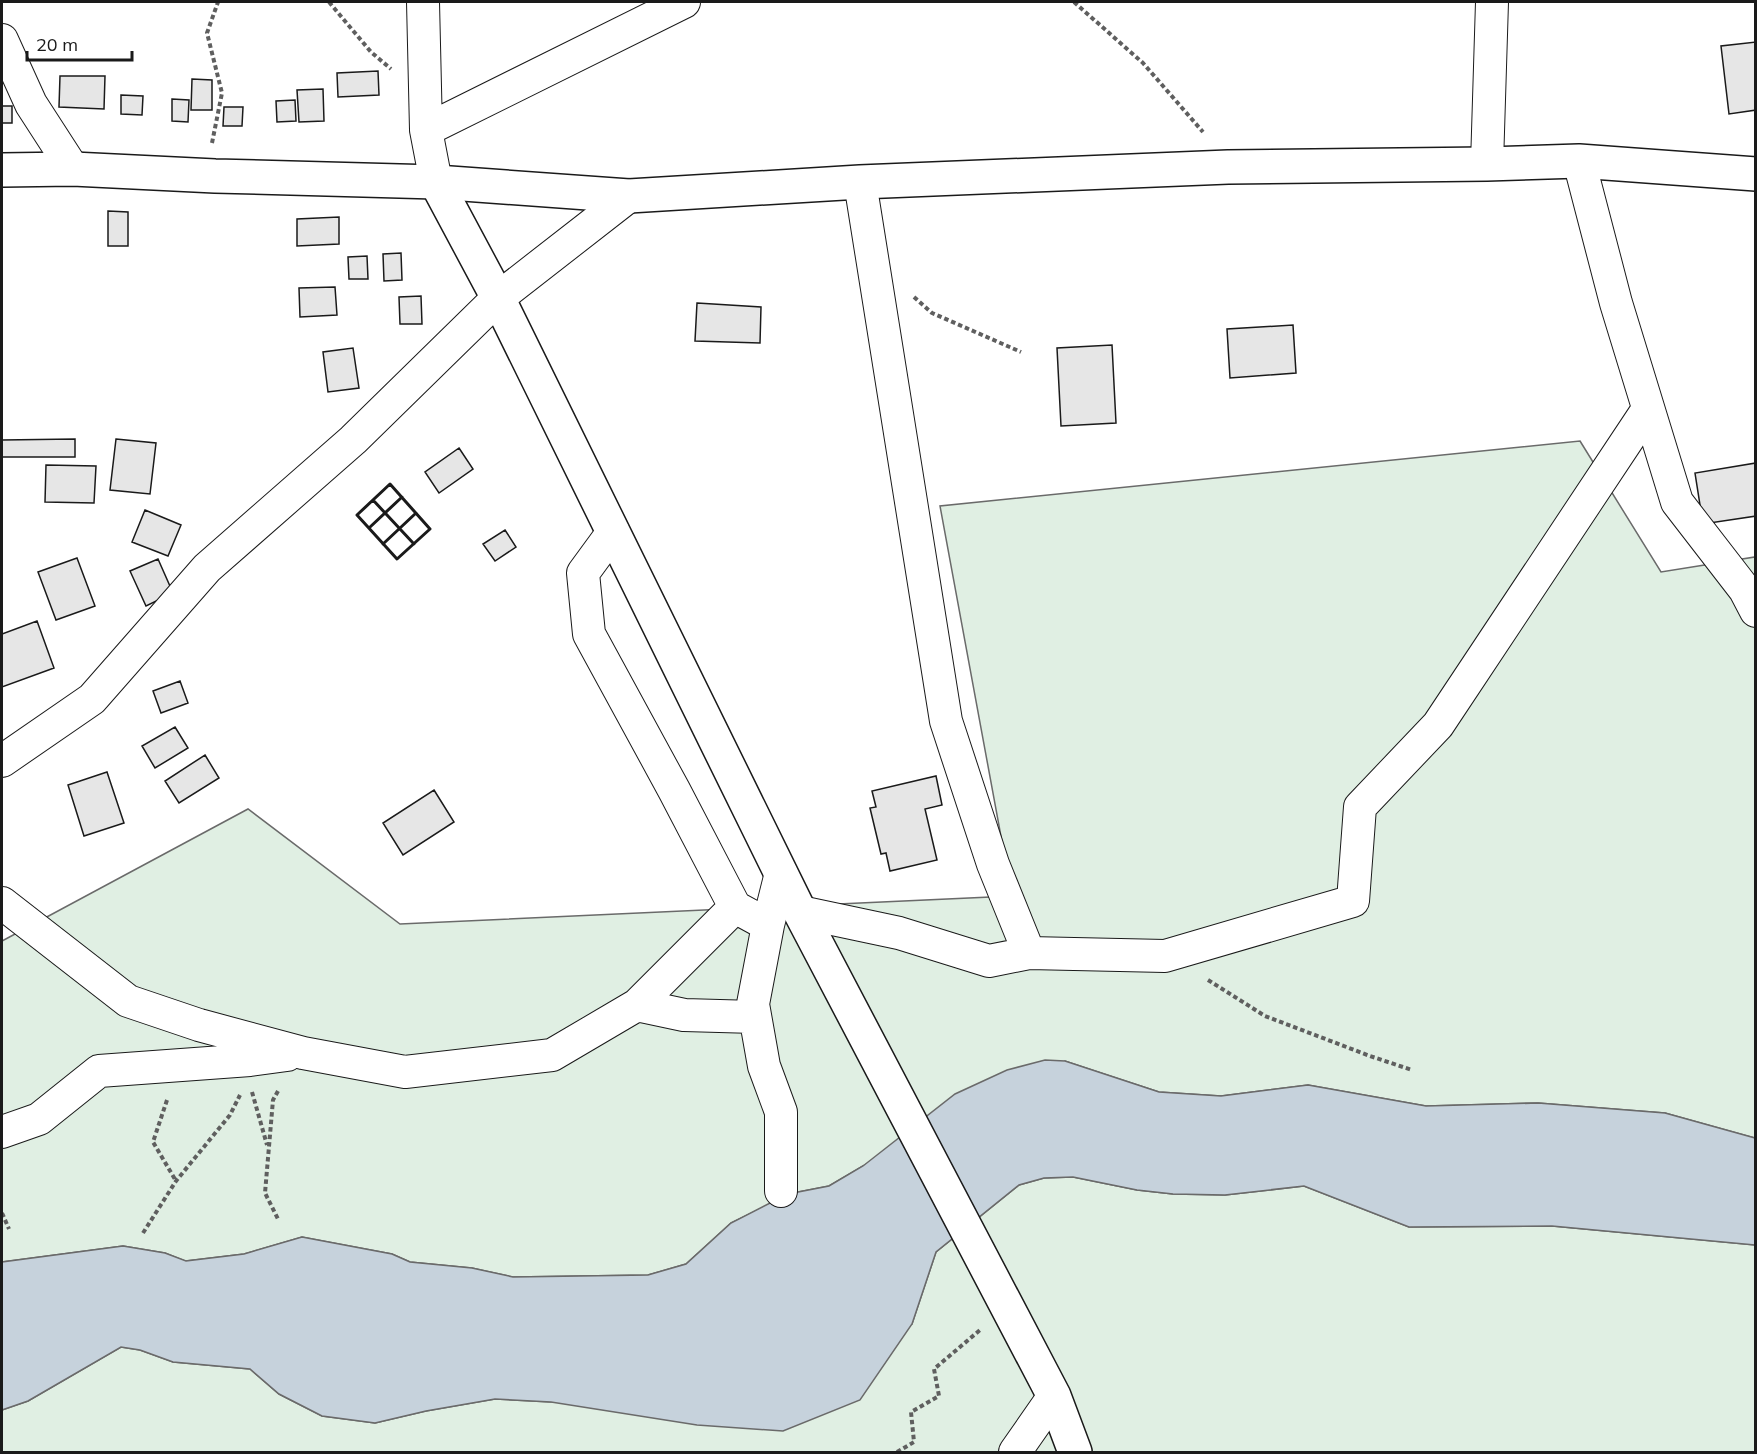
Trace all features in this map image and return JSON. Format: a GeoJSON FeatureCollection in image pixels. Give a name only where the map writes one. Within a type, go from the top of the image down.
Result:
{"type":"FeatureCollection","features":[{"type":"Feature","properties":{"kind":"main road"},"geometry":{"type":"LineString","coordinates":[[2,170],[72,169],[215,177],[436,182],[629,196],[860,182],[1228,167],[1579,161],[1755,174]]}},
{"type":"Feature","properties":{"kind":"main road"},"geometry":{"type":"LineString","coordinates":[[436,182],[498,298],[800,912],[1054,1396],[1075,1452]]}},
{"type":"Feature","properties":{"kind":"street"},"geometry":{"type":"LineString","coordinates":[[423,2],[426,130],[436,182]]}},
{"type":"Feature","properties":{"kind":"street"},"geometry":{"type":"LineString","coordinates":[[426,130],[684,2]]}},
{"type":"Feature","properties":{"kind":"street"},"geometry":{"type":"LineString","coordinates":[[1487,164],[1492,2]]}},
{"type":"Feature","properties":{"kind":"street"},"geometry":{"type":"LineString","coordinates":[[2,40],[31,104],[72,169]]}},
{"type":"Feature","properties":{"kind":"street"},"geometry":{"type":"LineString","coordinates":[[2,85],[31,104]]}},
{"type":"Feature","properties":{"kind":"street"},"geometry":{"type":"LineString","coordinates":[[1579,161],[1616,303],[1677,502],[1745,590],[1755,611]]}},
{"type":"Feature","properties":{"kind":"street"},"geometry":{"type":"LineString","coordinates":[[860,182],[946,721],[993,864],[1029,953]]}},
{"type":"Feature","properties":{"kind":"street"},"geometry":{"type":"LineString","coordinates":[[2,761],[92,699],[207,568],[353,440],[498,298],[629,196]]}},
{"type":"Feature","properties":{"kind":"street"},"geometry":{"type":"LineString","coordinates":[[800,912],[900,933],[989,961],[1029,953],[1165,956],[1353,901],[1360,807],[1438,725],[1648,409]]}},
{"type":"Feature","properties":{"kind":"street"},"geometry":{"type":"LineString","coordinates":[[613,532],[583,573],[589,634],[735,907],[768,925]]}},
{"type":"Feature","properties":{"kind":"street"},"geometry":{"type":"LineString","coordinates":[[781,873],[768,925],[753,1004],[764,1066],[781,1112],[781,1191]]}},
{"type":"Feature","properties":{"kind":"street"},"geometry":{"type":"LineString","coordinates":[[2,903],[128,1001],[199,1025],[303,1053],[405,1072],[552,1055],[637,1005],[735,907]]}},
{"type":"Feature","properties":{"kind":"street"},"geometry":{"type":"LineString","coordinates":[[637,1005],[684,1015],[755,1017]]}},
{"type":"Feature","properties":{"kind":"street"},"geometry":{"type":"LineString","coordinates":[[2,1132],[39,1119],[99,1071],[171,1066],[249,1069],[303,1053]]}},
{"type":"Feature","properties":{"kind":"street"},"geometry":{"type":"LineString","coordinates":[[1015,1452],[1054,1396]]}},
{"type":"Feature","properties":{"kind":"path"},"geometry":{"type":"LineString","coordinates":[[215,177],[211,138],[222,93],[207,33],[218,2]]}},
{"type":"Feature","properties":{"kind":"path"},"geometry":{"type":"LineString","coordinates":[[329,2],[371,52],[426,98]]}},
{"type":"Feature","properties":{"kind":"path"},"geometry":{"type":"LineString","coordinates":[[1074,2],[1143,63],[1207,137],[1228,167]]}},
{"type":"Feature","properties":{"kind":"path"},"geometry":{"type":"LineString","coordinates":[[873,260],[932,313],[1021,352]]}},
{"type":"Feature","properties":{"kind":"path"},"geometry":{"type":"LineString","coordinates":[[1165,956],[1209,980],[1265,1016],[1412,1070]]}},
{"type":"Feature","properties":{"kind":"path"},"geometry":{"type":"LineString","coordinates":[[278,1219],[265,1193],[273,1100],[303,1053]]}},
{"type":"Feature","properties":{"kind":"path"},"geometry":{"type":"LineString","coordinates":[[171,1066],[169,1095],[153,1142],[176,1181]]}},
{"type":"Feature","properties":{"kind":"path"},"geometry":{"type":"LineString","coordinates":[[249,1069],[267,1149]]}},
{"type":"Feature","properties":{"kind":"path"},"geometry":{"type":"LineString","coordinates":[[143,1233],[176,1181],[230,1115],[249,1069]]}},
{"type":"Feature","properties":{"kind":"path"},"geometry":{"type":"LineString","coordinates":[[2,1213],[9,1229]]}},
{"type":"Feature","properties":{"kind":"path"},"geometry":{"type":"LineString","coordinates":[[897,1452],[914,1442],[911,1412],[939,1396],[934,1369],[1007,1307]]}},
{"type":"Feature","properties":{"kind":"green space"},"geometry":{"type":"Polygon","coordinates":[[[1580,441],[1661,572],[1755,557],[1755,1138],[1665,1113],[1538,1103],[1426,1106],[1308,1085],[1221,1096],[1159,1092],[1065,1061],[829,1186],[793,1193],[731,1223],[686,1264],[648,1275],[513,1277],[472,1268],[410,1262],[392,1254],[302,1237],[244,1254],[185,1261],[165,1253],[123,1246],[2,1262],[2,941],[248,809],[400,924],[1012,896],[940,506],[1580,441]]]}},
{"type":"Feature","properties":{"kind":"green space"},"geometry":{"type":"Polygon","coordinates":[[[1073,1177],[1137,1190],[1173,1194],[1225,1195],[1304,1186],[1409,1227],[1552,1226],[1755,1245],[1755,1452],[2,1452],[2,1410],[28,1401],[121,1347],[140,1350],[173,1362],[250,1369],[279,1394],[322,1416],[375,1423],[495,1399],[551,1402],[912,1324],[936,1252],[1019,1185],[1044,1178],[1073,1177]]]}},
{"type":"Feature","properties":{"kind":"shaded area"},"geometry":{"type":"Polygon","coordinates":[[[1045,1060],[1065,1061],[1159,1092],[1221,1096],[1308,1085],[1426,1106],[1538,1103],[1665,1113],[1755,1138],[1755,1245],[1552,1226],[1409,1227],[1304,1186],[1225,1195],[1173,1194],[1137,1190],[1073,1177],[1044,1178],[1019,1185],[936,1252],[912,1324],[860,1400],[783,1431],[697,1425],[551,1402],[495,1399],[375,1423],[322,1416],[279,1394],[250,1369],[173,1362],[140,1350],[121,1347],[28,1401],[2,1410],[2,1262],[123,1246],[165,1253],[186,1261],[244,1254],[302,1237],[392,1254],[410,1262],[472,1268],[513,1277],[648,1275],[686,1264],[731,1223],[776,1200],[793,1193],[829,1186],[863,1166],[955,1094],[1007,1070],[1045,1060]]]}},
{"type":"Feature","properties":{"kind":"building"},"geometry":{"type":"Polygon","coordinates":[[[1756,42],[1756,110],[1729,114],[1721,46],[1756,42]]]}},
{"type":"Feature","properties":{"kind":"building"},"geometry":{"type":"Polygon","coordinates":[[[378,71],[379,95],[338,97],[337,73],[378,71]]]}},
{"type":"Feature","properties":{"kind":"building"},"geometry":{"type":"Polygon","coordinates":[[[60,76],[105,76],[104,109],[59,107],[60,76]]]}},
{"type":"Feature","properties":{"kind":"building"},"geometry":{"type":"Polygon","coordinates":[[[192,79],[212,80],[212,110],[191,110],[192,79]]]}},
{"type":"Feature","properties":{"kind":"building"},"geometry":{"type":"Polygon","coordinates":[[[323,89],[324,121],[299,122],[297,90],[323,89]]]}},
{"type":"Feature","properties":{"kind":"building"},"geometry":{"type":"Polygon","coordinates":[[[121,95],[143,96],[142,115],[121,114],[121,95]]]}},
{"type":"Feature","properties":{"kind":"building"},"geometry":{"type":"Polygon","coordinates":[[[172,99],[189,100],[188,122],[172,121],[172,99]]]}},
{"type":"Feature","properties":{"kind":"building"},"geometry":{"type":"Polygon","coordinates":[[[295,100],[296,121],[277,122],[276,101],[295,100]]]}},
{"type":"Feature","properties":{"kind":"building"},"geometry":{"type":"Polygon","coordinates":[[[2,106],[12,106],[12,123],[2,123],[2,106]]]}},
{"type":"Feature","properties":{"kind":"building"},"geometry":{"type":"Polygon","coordinates":[[[224,107],[243,107],[242,126],[223,126],[224,107]]]}},
{"type":"Feature","properties":{"kind":"building"},"geometry":{"type":"Polygon","coordinates":[[[108,211],[128,212],[128,246],[108,246],[108,211]]]}},
{"type":"Feature","properties":{"kind":"building"},"geometry":{"type":"Polygon","coordinates":[[[339,217],[339,244],[297,246],[297,219],[339,217]]]}},
{"type":"Feature","properties":{"kind":"building"},"geometry":{"type":"Polygon","coordinates":[[[401,253],[402,280],[384,281],[383,254],[401,253]]]}},
{"type":"Feature","properties":{"kind":"building"},"geometry":{"type":"Polygon","coordinates":[[[367,256],[368,279],[349,279],[348,257],[367,256]]]}},
{"type":"Feature","properties":{"kind":"building"},"geometry":{"type":"Polygon","coordinates":[[[335,287],[337,315],[300,317],[299,288],[335,287]]]}},
{"type":"Feature","properties":{"kind":"building"},"geometry":{"type":"Polygon","coordinates":[[[421,296],[422,324],[400,324],[399,297],[421,296]]]}},
{"type":"Feature","properties":{"kind":"building"},"geometry":{"type":"Polygon","coordinates":[[[697,303],[761,307],[760,343],[695,341],[697,303]]]}},
{"type":"Feature","properties":{"kind":"building"},"geometry":{"type":"Polygon","coordinates":[[[1293,325],[1296,373],[1230,378],[1227,329],[1293,325]]]}},
{"type":"Feature","properties":{"kind":"building"},"geometry":{"type":"Polygon","coordinates":[[[1112,345],[1116,423],[1061,426],[1057,348],[1112,345]]]}},
{"type":"Feature","properties":{"kind":"building"},"geometry":{"type":"Polygon","coordinates":[[[353,348],[359,388],[328,392],[323,352],[353,348]]]}},
{"type":"Feature","properties":{"kind":"building"},"geometry":{"type":"Polygon","coordinates":[[[75,439],[75,457],[2,457],[2,440],[75,439]]]}},
{"type":"Feature","properties":{"kind":"building"},"geometry":{"type":"Polygon","coordinates":[[[116,439],[156,443],[150,494],[110,490],[116,439]]]}},
{"type":"Feature","properties":{"kind":"building"},"geometry":{"type":"Polygon","coordinates":[[[459,448],[473,469],[439,493],[425,472],[459,448]]]}},
{"type":"Feature","properties":{"kind":"building"},"geometry":{"type":"Polygon","coordinates":[[[1756,463],[1756,516],[1703,524],[1695,473],[1756,463]]]}},
{"type":"Feature","properties":{"kind":"building"},"geometry":{"type":"Polygon","coordinates":[[[46,465],[96,466],[94,503],[45,502],[46,465]]]}},
{"type":"Feature","properties":{"kind":"building"},"geometry":{"type":"Polygon","coordinates":[[[145,510],[181,525],[168,556],[132,542],[145,510]]]}},
{"type":"Feature","properties":{"kind":"building"},"geometry":{"type":"Polygon","coordinates":[[[505,530],[516,547],[495,561],[483,544],[505,530]]]}},
{"type":"Feature","properties":{"kind":"building"},"geometry":{"type":"Polygon","coordinates":[[[77,558],[95,606],[56,620],[38,572],[77,558]]]}},
{"type":"Feature","properties":{"kind":"building"},"geometry":{"type":"Polygon","coordinates":[[[158,559],[173,593],[146,606],[130,571],[158,559]]]}},
{"type":"Feature","properties":{"kind":"building"},"geometry":{"type":"Polygon","coordinates":[[[37,621],[54,668],[2,687],[2,634],[37,621]]]}},
{"type":"Feature","properties":{"kind":"building"},"geometry":{"type":"Polygon","coordinates":[[[180,681],[188,703],[161,713],[153,691],[180,681]]]}},
{"type":"Feature","properties":{"kind":"building"},"geometry":{"type":"Polygon","coordinates":[[[175,727],[188,748],[155,768],[142,746],[175,727]]]}},
{"type":"Feature","properties":{"kind":"building"},"geometry":{"type":"Polygon","coordinates":[[[205,755],[219,778],[179,803],[165,781],[205,755]]]}},
{"type":"Feature","properties":{"kind":"building"},"geometry":{"type":"Polygon","coordinates":[[[107,772],[124,823],[84,836],[68,785],[107,772]]]}},
{"type":"Feature","properties":{"kind":"building"},"geometry":{"type":"Polygon","coordinates":[[[936,776],[942,805],[925,809],[937,860],[890,871],[886,853],[881,854],[870,808],[876,807],[872,791],[936,776]]]}},
{"type":"Feature","properties":{"kind":"building"},"geometry":{"type":"Polygon","coordinates":[[[434,790],[454,822],[403,855],[383,823],[434,790]]]}},
{"type":"Feature","properties":{"kind":"wall"},"geometry":{"type":"LineString","coordinates":[[390,484],[430,529],[397,559],[357,515],[390,484]]}},
{"type":"Feature","properties":{"kind":"wall"},"geometry":{"type":"LineString","coordinates":[[369,528],[402,497]]}},
{"type":"Feature","properties":{"kind":"wall"},"geometry":{"type":"LineString","coordinates":[[373,500],[414,544]]}},
{"type":"Feature","properties":{"kind":"wall"},"geometry":{"type":"LineString","coordinates":[[383,544],[416,513]]}}]}
